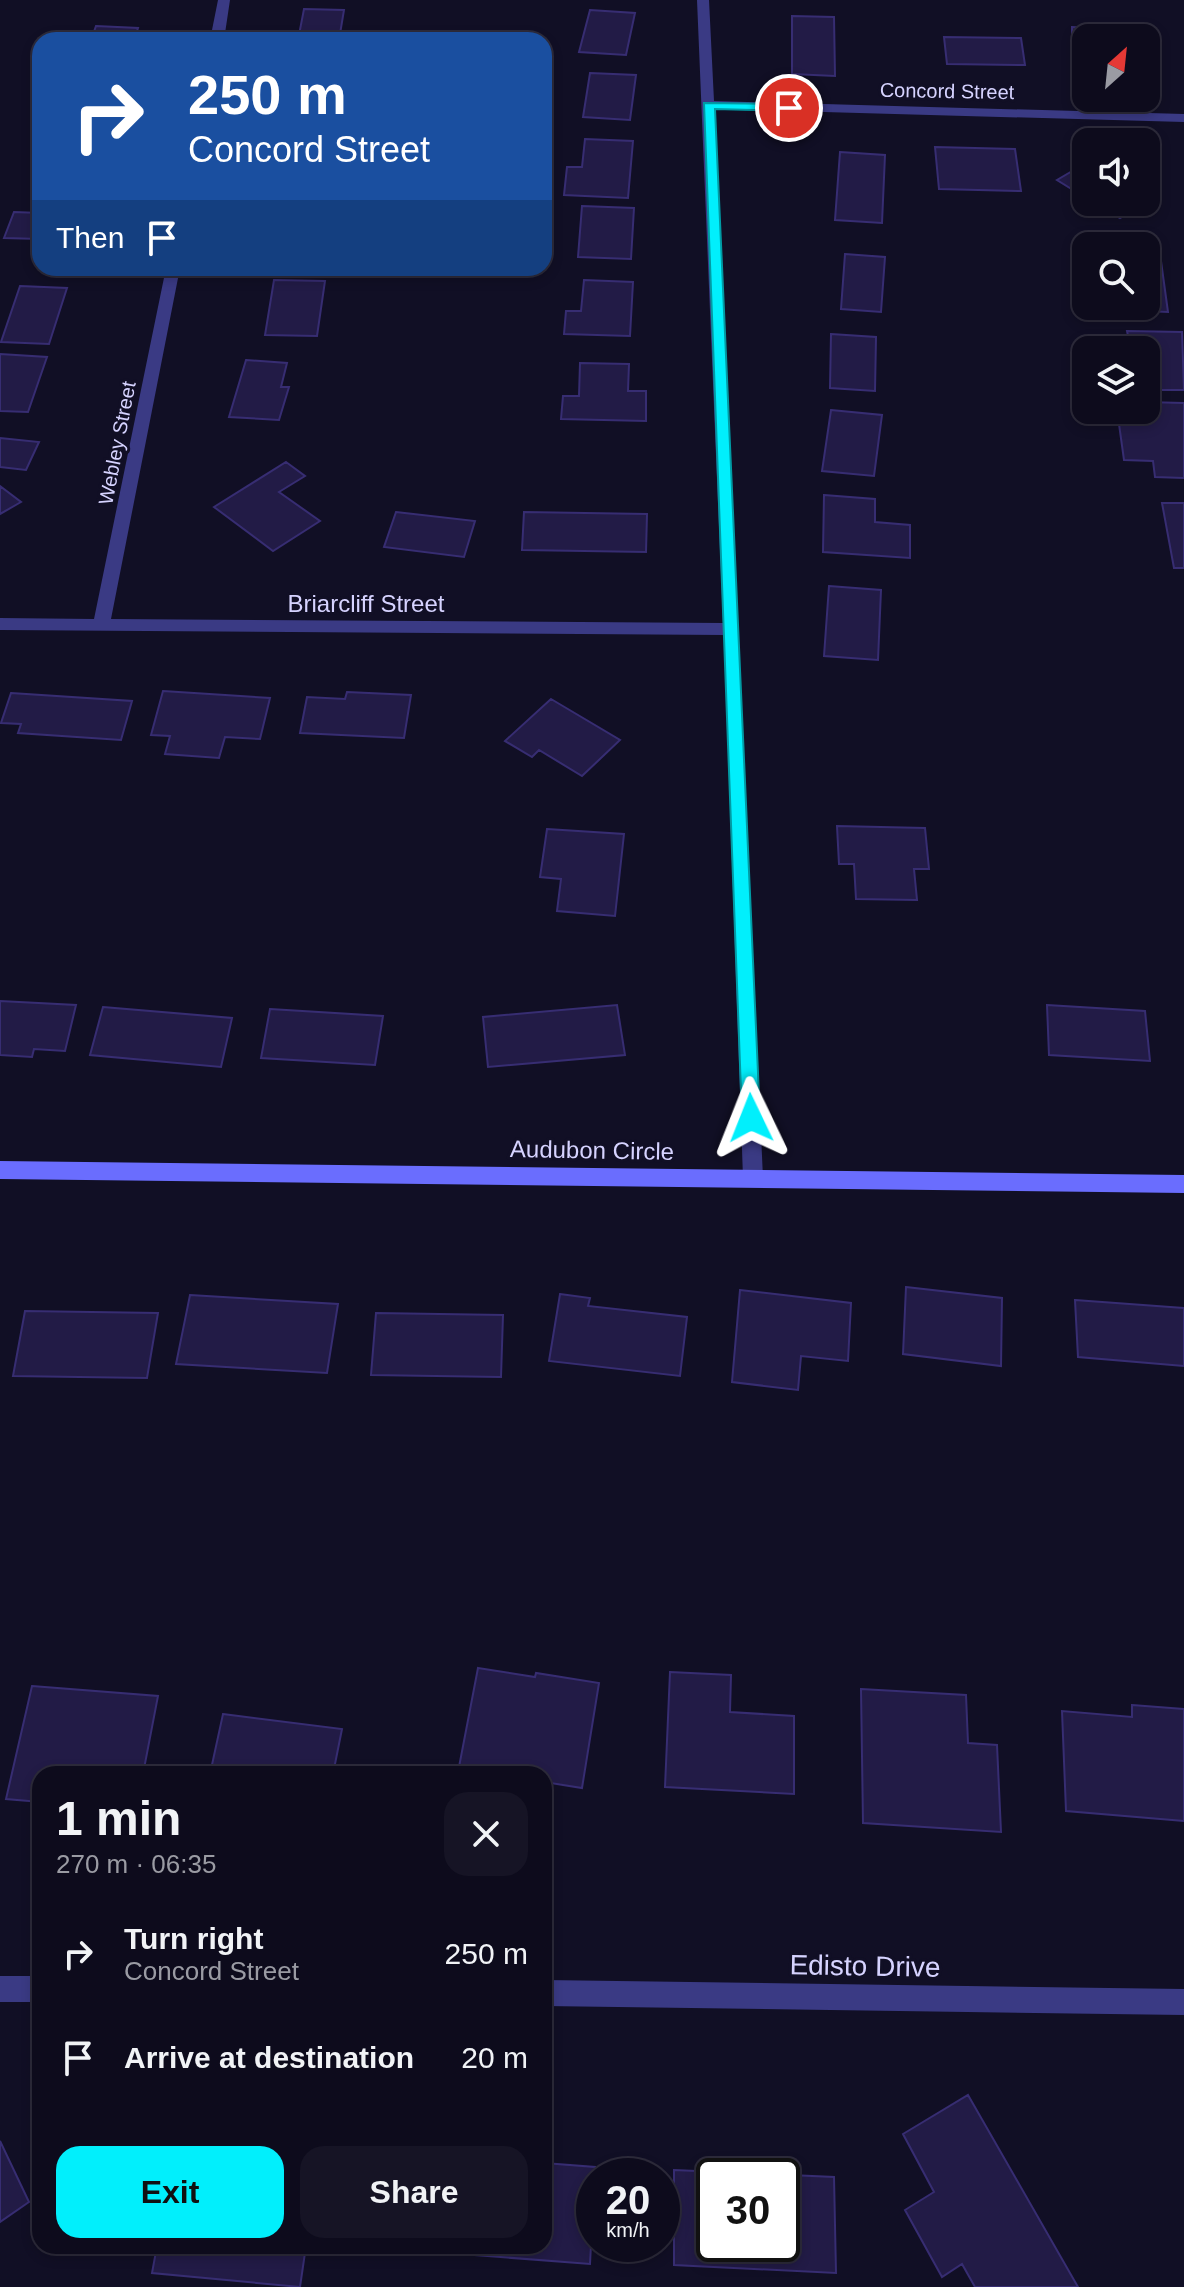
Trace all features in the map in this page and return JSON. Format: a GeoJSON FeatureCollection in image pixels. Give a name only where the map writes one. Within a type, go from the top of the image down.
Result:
{"type":"FeatureCollection","features":[{"type":"Feature","properties":{"kind":"street"},"geometry":{"type":"LineString","coordinates":[[218,32],[224,0]]}},
{"type":"Feature","properties":{"kind":"street"},"geometry":{"type":"LineString","coordinates":[[703,0],[753,1178]]}},
{"type":"Feature","properties":{"kind":"street","name":"Concord Street"},"geometry":{"type":"LineString","coordinates":[[709,105],[1184,118]]}},
{"type":"Feature","properties":{"kind":"street","name":"Webley Street"},"geometry":{"type":"LineString","coordinates":[[101,625],[171,276]]}},
{"type":"Feature","properties":{"kind":"street","name":"Briarcliff Street"},"geometry":{"type":"LineString","coordinates":[[0,624],[732,629]]}},
{"type":"Feature","properties":{"kind":"street","name":"Audubon Circle"},"geometry":{"type":"LineString","coordinates":[[0,1170],[1184,1184]]}},
{"type":"Feature","properties":{"kind":"street"},"geometry":{"type":"LineString","coordinates":[[0,1989],[32,1989]]}},
{"type":"Feature","properties":{"kind":"street","name":"Edisto Drive"},"geometry":{"type":"LineString","coordinates":[[552,1993],[1184,2002]]}},
{"type":"Feature","properties":{"kind":"building"},"geometry":{"type":"Polygon","coordinates":[[[304,9],[344,10],[340,32],[300,32],[304,9]]]}},
{"type":"Feature","properties":{"kind":"building"},"geometry":{"type":"Polygon","coordinates":[[[590,10],[635,13],[626,55],[579,52],[590,10]]]}},
{"type":"Feature","properties":{"kind":"building"},"geometry":{"type":"Polygon","coordinates":[[[792,16],[834,17],[835,76],[792,74],[792,16]]]}},
{"type":"Feature","properties":{"kind":"building"},"geometry":{"type":"Polygon","coordinates":[[[96,26],[138,28],[137,32],[94,32],[96,26]]]}},
{"type":"Feature","properties":{"kind":"building"},"geometry":{"type":"Polygon","coordinates":[[[944,37],[1021,38],[1025,65],[947,64],[944,37]]]}},
{"type":"Feature","properties":{"kind":"building"},"geometry":{"type":"Polygon","coordinates":[[[590,73],[636,75],[630,120],[583,117],[590,73]]]}},
{"type":"Feature","properties":{"kind":"building"},"geometry":{"type":"Polygon","coordinates":[[[585,139],[633,141],[628,198],[564,195],[567,167],[582,167],[585,139]]]}},
{"type":"Feature","properties":{"kind":"building"},"geometry":{"type":"Polygon","coordinates":[[[935,147],[1015,149],[1021,191],[939,189],[935,147]]]}},
{"type":"Feature","properties":{"kind":"building"},"geometry":{"type":"Polygon","coordinates":[[[840,152],[885,155],[882,223],[835,220],[840,152]]]}},
{"type":"Feature","properties":{"kind":"building"},"geometry":{"type":"Polygon","coordinates":[[[1072,171],[1072,189],[1057,180],[1072,171]]]}},
{"type":"Feature","properties":{"kind":"building"},"geometry":{"type":"Polygon","coordinates":[[[582,206],[634,208],[631,259],[578,257],[582,206]]]}},
{"type":"Feature","properties":{"kind":"building"},"geometry":{"type":"Polygon","coordinates":[[[14,212],[32,213],[32,239],[4,238],[14,212]]]}},
{"type":"Feature","properties":{"kind":"building"},"geometry":{"type":"Polygon","coordinates":[[[845,254],[885,257],[881,312],[841,309],[845,254]]]}},
{"type":"Feature","properties":{"kind":"building"},"geometry":{"type":"Polygon","coordinates":[[[1160,261],[1161,261],[1168,312],[1160,312],[1160,261]]]}},
{"type":"Feature","properties":{"kind":"building"},"geometry":{"type":"Polygon","coordinates":[[[274,280],[325,281],[317,336],[265,335],[274,280]]]}},
{"type":"Feature","properties":{"kind":"building"},"geometry":{"type":"Polygon","coordinates":[[[584,280],[633,282],[630,336],[564,334],[566,311],[581,311],[584,280]]]}},
{"type":"Feature","properties":{"kind":"building"},"geometry":{"type":"Polygon","coordinates":[[[20,286],[67,288],[49,344],[1,342],[20,286]]]}},
{"type":"Feature","properties":{"kind":"building"},"geometry":{"type":"Polygon","coordinates":[[[1127,331],[1182,332],[1184,390],[1160,390],[1160,336],[1128,336],[1127,331]]]}},
{"type":"Feature","properties":{"kind":"building"},"geometry":{"type":"Polygon","coordinates":[[[831,334],[876,337],[875,391],[830,388],[831,334]]]}},
{"type":"Feature","properties":{"kind":"building"},"geometry":{"type":"Polygon","coordinates":[[[0,354],[47,357],[28,412],[0,411],[0,354]]]}},
{"type":"Feature","properties":{"kind":"building"},"geometry":{"type":"Polygon","coordinates":[[[246,360],[287,363],[281,387],[289,387],[279,420],[229,417],[246,360]]]}},
{"type":"Feature","properties":{"kind":"building"},"geometry":{"type":"Polygon","coordinates":[[[580,363],[629,364],[628,391],[646,391],[646,421],[561,419],[563,396],[579,396],[580,363]]]}},
{"type":"Feature","properties":{"kind":"building"},"geometry":{"type":"Polygon","coordinates":[[[1160,402],[1184,403],[1184,478],[1155,477],[1153,461],[1124,460],[1119,424],[1160,424],[1160,402]]]}},
{"type":"Feature","properties":{"kind":"building"},"geometry":{"type":"Polygon","coordinates":[[[831,410],[882,415],[874,476],[822,471],[831,410]]]}},
{"type":"Feature","properties":{"kind":"building"},"geometry":{"type":"Polygon","coordinates":[[[0,438],[39,442],[26,470],[0,467],[0,438]]]}},
{"type":"Feature","properties":{"kind":"building"},"geometry":{"type":"Polygon","coordinates":[[[286,462],[305,476],[279,492],[320,521],[273,551],[214,507],[286,462]]]}},
{"type":"Feature","properties":{"kind":"building"},"geometry":{"type":"Polygon","coordinates":[[[0,486],[21,502],[0,514],[0,486]]]}},
{"type":"Feature","properties":{"kind":"building"},"geometry":{"type":"Polygon","coordinates":[[[824,495],[875,499],[875,522],[910,525],[910,558],[823,552],[824,495]]]}},
{"type":"Feature","properties":{"kind":"building"},"geometry":{"type":"Polygon","coordinates":[[[1162,503],[1184,503],[1184,568],[1174,568],[1162,503]]]}},
{"type":"Feature","properties":{"kind":"building"},"geometry":{"type":"Polygon","coordinates":[[[396,512],[475,521],[464,557],[384,547],[396,512]]]}},
{"type":"Feature","properties":{"kind":"building"},"geometry":{"type":"Polygon","coordinates":[[[524,512],[647,514],[646,552],[522,550],[524,512]]]}},
{"type":"Feature","properties":{"kind":"building"},"geometry":{"type":"Polygon","coordinates":[[[829,586],[881,590],[878,660],[824,656],[829,586]]]}},
{"type":"Feature","properties":{"kind":"building"},"geometry":{"type":"Polygon","coordinates":[[[163,691],[270,698],[260,739],[225,737],[219,758],[165,754],[170,736],[151,735],[163,691]]]}},
{"type":"Feature","properties":{"kind":"building"},"geometry":{"type":"Polygon","coordinates":[[[347,692],[411,695],[404,738],[300,733],[307,697],[345,699],[347,692]]]}},
{"type":"Feature","properties":{"kind":"building"},"geometry":{"type":"Polygon","coordinates":[[[11,693],[132,701],[121,740],[18,733],[21,724],[1,723],[11,693]]]}},
{"type":"Feature","properties":{"kind":"building"},"geometry":{"type":"Polygon","coordinates":[[[551,699],[620,740],[582,776],[539,750],[532,757],[505,741],[551,699]]]}},
{"type":"Feature","properties":{"kind":"building"},"geometry":{"type":"Polygon","coordinates":[[[837,826],[925,828],[929,869],[914,869],[917,900],[856,899],[854,864],[839,864],[837,826]]]}},
{"type":"Feature","properties":{"kind":"building"},"geometry":{"type":"Polygon","coordinates":[[[547,829],[624,834],[615,916],[557,911],[561,879],[540,877],[547,829]]]}},
{"type":"Feature","properties":{"kind":"building"},"geometry":{"type":"Polygon","coordinates":[[[0,1001],[76,1005],[65,1051],[34,1049],[32,1057],[0,1055],[0,1001]]]}},
{"type":"Feature","properties":{"kind":"building"},"geometry":{"type":"Polygon","coordinates":[[[617,1005],[625,1055],[488,1067],[483,1017],[617,1005]]]}},
{"type":"Feature","properties":{"kind":"building"},"geometry":{"type":"Polygon","coordinates":[[[1047,1005],[1145,1011],[1150,1061],[1049,1055],[1047,1005]]]}},
{"type":"Feature","properties":{"kind":"building"},"geometry":{"type":"Polygon","coordinates":[[[103,1007],[232,1018],[221,1067],[90,1055],[103,1007]]]}},
{"type":"Feature","properties":{"kind":"building"},"geometry":{"type":"Polygon","coordinates":[[[270,1009],[383,1016],[375,1065],[261,1058],[270,1009]]]}},
{"type":"Feature","properties":{"kind":"building"},"geometry":{"type":"Polygon","coordinates":[[[906,1287],[1002,1298],[1001,1366],[903,1354],[906,1287]]]}},
{"type":"Feature","properties":{"kind":"building"},"geometry":{"type":"Polygon","coordinates":[[[740,1290],[851,1303],[848,1361],[801,1356],[798,1390],[732,1382],[740,1290]]]}},
{"type":"Feature","properties":{"kind":"building"},"geometry":{"type":"Polygon","coordinates":[[[560,1294],[590,1298],[588,1306],[687,1317],[680,1376],[549,1361],[560,1294]]]}},
{"type":"Feature","properties":{"kind":"building"},"geometry":{"type":"Polygon","coordinates":[[[190,1295],[338,1304],[327,1373],[176,1364],[190,1295]]]}},
{"type":"Feature","properties":{"kind":"building"},"geometry":{"type":"Polygon","coordinates":[[[1075,1300],[1184,1308],[1184,1366],[1078,1357],[1075,1300]]]}},
{"type":"Feature","properties":{"kind":"building"},"geometry":{"type":"Polygon","coordinates":[[[25,1311],[158,1313],[147,1378],[13,1376],[25,1311]]]}},
{"type":"Feature","properties":{"kind":"building"},"geometry":{"type":"Polygon","coordinates":[[[376,1313],[503,1315],[501,1377],[371,1375],[376,1313]]]}},
{"type":"Feature","properties":{"kind":"building"},"geometry":{"type":"Polygon","coordinates":[[[478,1668],[599,1683],[582,1788],[552,1783],[552,1766],[459,1766],[478,1668]]]}},
{"type":"Feature","properties":{"kind":"building"},"geometry":{"type":"Polygon","coordinates":[[[670,1672],[731,1675],[730,1712],[794,1716],[794,1794],[665,1787],[670,1672]]]}},
{"type":"Feature","properties":{"kind":"building"},"geometry":{"type":"Polygon","coordinates":[[[32,1686],[158,1696],[145,1766],[32,1766],[32,1801],[6,1799],[32,1686]]]}},
{"type":"Feature","properties":{"kind":"building"},"geometry":{"type":"Polygon","coordinates":[[[861,1689],[966,1695],[968,1743],[997,1745],[1001,1832],[863,1823],[861,1689]]]}},
{"type":"Feature","properties":{"kind":"building"},"geometry":{"type":"Polygon","coordinates":[[[1132,1705],[1184,1709],[1184,1821],[1066,1811],[1062,1711],[1132,1717],[1132,1705]]]}},
{"type":"Feature","properties":{"kind":"building"},"geometry":{"type":"Polygon","coordinates":[[[223,1714],[342,1729],[335,1766],[212,1766],[223,1714]]]}},
{"type":"Feature","properties":{"kind":"building"},"geometry":{"type":"Polygon","coordinates":[[[968,2095],[1078,2287],[975,2287],[962,2264],[942,2277],[905,2210],[934,2192],[903,2134],[968,2095]]]}},
{"type":"Feature","properties":{"kind":"building"},"geometry":{"type":"Polygon","coordinates":[[[0,2141],[29,2202],[0,2222],[0,2141]]]}},
{"type":"Feature","properties":{"kind":"building"},"geometry":{"type":"Polygon","coordinates":[[[552,2164],[576,2166],[576,2262],[590,2264],[461,2254],[552,2254],[552,2164]]]}},
{"type":"Feature","properties":{"kind":"building"},"geometry":{"type":"Polygon","coordinates":[[[680,2170],[696,2171],[696,2262],[800,2262],[800,2176],[834,2177],[836,2273],[674,2265],[674,2262],[680,2262],[680,2170]]]}},
{"type":"Feature","properties":{"kind":"building"},"geometry":{"type":"Polygon","coordinates":[[[156,2254],[305,2254],[300,2287],[152,2273],[156,2254]]]}},
{"type":"Feature","properties":{"kind":"route"},"geometry":{"type":"LineString","coordinates":[[751,1118],[709,105],[789,108]]}}]}
